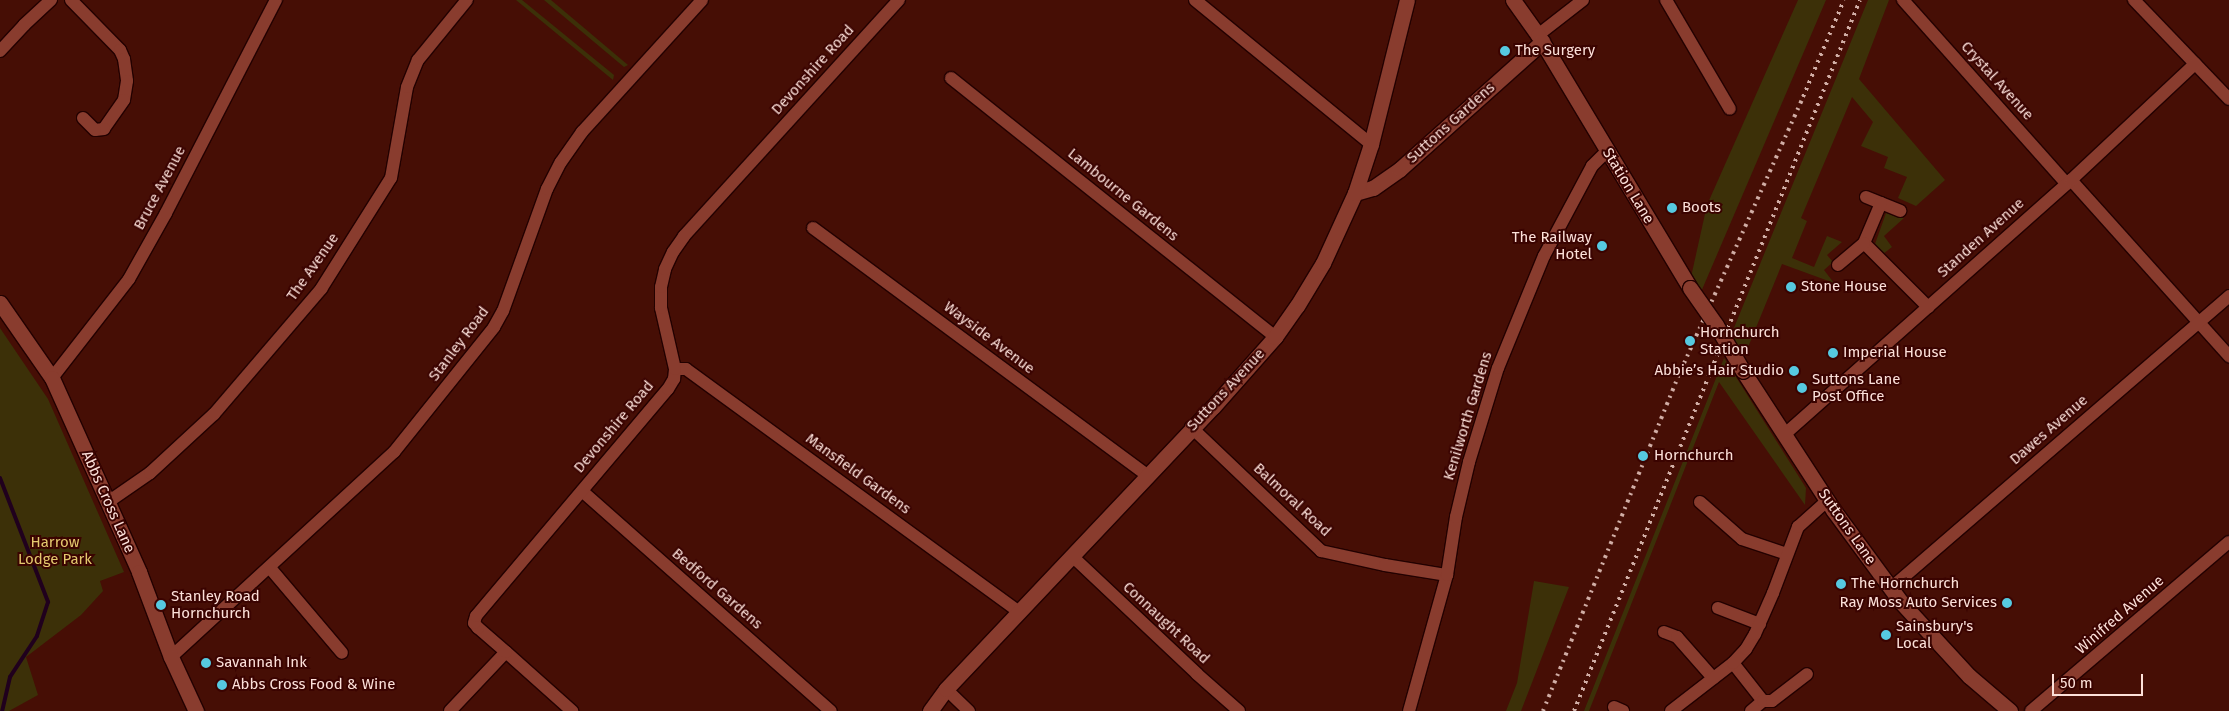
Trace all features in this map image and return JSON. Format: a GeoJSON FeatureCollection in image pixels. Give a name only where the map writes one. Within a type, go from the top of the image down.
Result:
{"type":"FeatureCollection","features":[{"type":"Feature","properties":{"kind":"street"},"geometry":{"type":"LineString","coordinates":[[0,51],[51,0]]}},
{"type":"Feature","properties":{"kind":"street"},"geometry":{"type":"LineString","coordinates":[[71,0],[120,50],[124,59],[127,81],[124,100],[104,129],[95,130],[84,118]]}},
{"type":"Feature","properties":{"kind":"street","name":"Bruce Avenue"},"geometry":{"type":"LineString","coordinates":[[52,378],[129,279],[166,213],[276,0]]}},
{"type":"Feature","properties":{"kind":"street","name":"The Avenue"},"geometry":{"type":"LineString","coordinates":[[108,502],[150,473],[214,414],[321,289],[391,178],[407,87],[418,60],[467,0]]}},
{"type":"Feature","properties":{"kind":"street","name":"Stanley Road"},"geometry":{"type":"LineString","coordinates":[[171,657],[394,452],[494,327],[504,311],[547,189],[561,162],[588,126],[702,0]]}},
{"type":"Feature","properties":{"kind":"street","name":"Devonshire Road"},"geometry":{"type":"LineString","coordinates":[[572,711],[478,628],[474,623],[476,616],[668,389],[674,379],[675,369],[661,308],[661,287],[673,252],[684,236],[899,0]]}},
{"type":"Feature","properties":{"kind":"street"},"geometry":{"type":"LineString","coordinates":[[1194,0],[1371,144]]}},
{"type":"Feature","properties":{"kind":"street","name":"Suttons Avenue"},"geometry":{"type":"LineString","coordinates":[[930,711],[946,689],[1191,427],[1213,407],[1276,337],[1323,263],[1355,193],[1371,144],[1407,0]]}},
{"type":"Feature","properties":{"kind":"street","name":"Station Lane"},"geometry":{"type":"LineString","coordinates":[[1513,0],[1540,39],[1690,288],[1716,325],[1743,371]]}},
{"type":"Feature","properties":{"kind":"street"},"geometry":{"type":"LineString","coordinates":[[1540,39],[1583,0]]}},
{"type":"Feature","properties":{"kind":"street"},"geometry":{"type":"LineString","coordinates":[[1666,0],[1730,109]]}},
{"type":"Feature","properties":{"kind":"street","name":"Crystal Avenue"},"geometry":{"type":"LineString","coordinates":[[1903,0],[2229,356]]}},
{"type":"Feature","properties":{"kind":"street"},"geometry":{"type":"LineString","coordinates":[[2134,0],[2229,99]]}},
{"type":"Feature","properties":{"kind":"street","name":"Suttons Gardens"},"geometry":{"type":"LineString","coordinates":[[1355,193],[1373,188],[1400,169],[1540,39]]}},
{"type":"Feature","properties":{"kind":"street","name":"Standen Avenue"},"geometry":{"type":"LineString","coordinates":[[1785,434],[2069,182],[2195,64]]}},
{"type":"Feature","properties":{"kind":"street","name":"Lambourne Gardens"},"geometry":{"type":"LineString","coordinates":[[951,78],[1276,337]]}},
{"type":"Feature","properties":{"kind":"street","name":"Kenilworth Gardens"},"geometry":{"type":"LineString","coordinates":[[1409,711],[1447,575],[1462,493],[1498,368],[1544,256],[1592,166],[1607,151]]}},
{"type":"Feature","properties":{"kind":"street"},"geometry":{"type":"LineString","coordinates":[[1866,197],[1900,211]]}},
{"type":"Feature","properties":{"kind":"street"},"geometry":{"type":"LineString","coordinates":[[1838,265],[1864,242],[1881,203]]}},
{"type":"Feature","properties":{"kind":"street","name":"Wayside Avenue"},"geometry":{"type":"LineString","coordinates":[[813,228],[1147,475]]}},
{"type":"Feature","properties":{"kind":"street"},"geometry":{"type":"LineString","coordinates":[[1864,242],[1928,307]]}},
{"type":"Feature","properties":{"kind":"street","name":"Dawes Avenue"},"geometry":{"type":"LineString","coordinates":[[1891,588],[2229,296]]}},
{"type":"Feature","properties":{"kind":"street","name":"Abbs Cross Lane"},"geometry":{"type":"LineString","coordinates":[[0,303],[52,378],[140,572],[171,657],[196,711]]}},
{"type":"Feature","properties":{"kind":"street","name":"Mansfield Gardens"},"geometry":{"type":"LineString","coordinates":[[675,369],[686,368],[1019,612]]}},
{"type":"Feature","properties":{"kind":"street","name":"Suttons Lane"},"geometry":{"type":"LineString","coordinates":[[1743,371],[1828,502],[1891,588],[1939,644],[1970,676],[2010,711]]}},
{"type":"Feature","properties":{"kind":"street","name":"Balmoral Road"},"geometry":{"type":"LineString","coordinates":[[1191,427],[1321,551],[1384,565],[1447,575]]}},
{"type":"Feature","properties":{"kind":"street","name":"Bedford Gardens"},"geometry":{"type":"LineString","coordinates":[[582,491],[831,711]]}},
{"type":"Feature","properties":{"kind":"street"},"geometry":{"type":"LineString","coordinates":[[1700,502],[1742,539],[1787,554]]}},
{"type":"Feature","properties":{"kind":"street"},"geometry":{"type":"LineString","coordinates":[[1671,711],[1733,662],[1746,649],[1760,624],[1800,524],[1828,502]]}},
{"type":"Feature","properties":{"kind":"street","name":"Winifred Avenue"},"geometry":{"type":"LineString","coordinates":[[2031,711],[2229,542]]}},
{"type":"Feature","properties":{"kind":"street","name":"Connaught Road"},"geometry":{"type":"LineString","coordinates":[[1072,556],[1204,681],[1239,711]]}},
{"type":"Feature","properties":{"kind":"street"},"geometry":{"type":"LineString","coordinates":[[270,568],[342,653]]}},
{"type":"Feature","properties":{"kind":"street"},"geometry":{"type":"LineString","coordinates":[[1718,608],[1760,624]]}},
{"type":"Feature","properties":{"kind":"street"},"geometry":{"type":"LineString","coordinates":[[1664,632],[1677,637],[1713,678]]}},
{"type":"Feature","properties":{"kind":"street"},"geometry":{"type":"LineString","coordinates":[[450,711],[506,652]]}},
{"type":"Feature","properties":{"kind":"street"},"geometry":{"type":"LineString","coordinates":[[1733,662],[1763,701]]}},
{"type":"Feature","properties":{"kind":"street"},"geometry":{"type":"LineString","coordinates":[[1751,711],[1763,701],[1772,701],[1807,674]]}},
{"type":"Feature","properties":{"kind":"street"},"geometry":{"type":"LineString","coordinates":[[946,689],[969,711]]}},
{"type":"Feature","properties":{"kind":"green space"},"geometry":{"type":"Polygon","coordinates":[[[516,0],[522,0],[614,75],[613,80],[516,0]]]}},
{"type":"Feature","properties":{"kind":"green space"},"geometry":{"type":"Polygon","coordinates":[[[544,0],[551,0],[628,65],[624,67],[544,0]]]}},
{"type":"Feature","properties":{"kind":"green space"},"geometry":{"type":"Polygon","coordinates":[[[1798,0],[1826,0],[1701,292],[1691,277],[1707,205],[1798,0]]]}},
{"type":"Feature","properties":{"kind":"green space"},"geometry":{"type":"Polygon","coordinates":[[[1868,0],[1889,0],[1859,79],[1945,180],[1916,206],[1898,198],[1907,177],[1884,168],[1888,157],[1861,146],[1873,122],[1852,97],[1801,218],[1807,221],[1792,258],[1814,267],[1827,236],[1842,242],[1827,255],[1833,262],[1824,270],[1834,283],[1782,264],[1744,357],[1741,359],[1729,340],[1868,0]]]}},
{"type":"Feature","properties":{"kind":"green space"},"geometry":{"type":"Polygon","coordinates":[[[1886,213],[1904,218],[1884,236],[1892,247],[1883,254],[1875,244],[1886,213]]]}},
{"type":"Feature","properties":{"kind":"green space","name":"Harrow Lodge Park"},"geometry":{"type":"Polygon","coordinates":[[[0,328],[48,399],[124,572],[100,581],[103,591],[81,615],[26,657],[38,695],[9,711],[0,711],[0,328]]]}},
{"type":"Feature","properties":{"kind":"green space"},"geometry":{"type":"Polygon","coordinates":[[[1724,358],[1806,488],[1805,505],[1719,382],[1589,711],[1584,711],[1724,358]]]}},
{"type":"Feature","properties":{"kind":"green space"},"geometry":{"type":"Polygon","coordinates":[[[1534,581],[1569,587],[1521,711],[1506,711],[1517,683],[1534,581]]]}},
{"type":"Feature","properties":{"kind":"waterway"},"geometry":{"type":"LineString","coordinates":[[0,478],[48,602],[37,636],[10,677],[2,711]]}},
{"type":"Feature","properties":{"kind":"railway"},"geometry":{"type":"LineString","coordinates":[[1543,711],[1681,370],[1803,97],[1844,0]]}},
{"type":"Feature","properties":{"kind":"railway"},"geometry":{"type":"LineString","coordinates":[[1574,711],[1860,0]]}},
{"type":"Feature","properties":{"kind":"place","name":"The Surgery"},"geometry":{"type":"Point","coordinates":[1505,51]}},
{"type":"Feature","properties":{"kind":"place","name":"Boots"},"geometry":{"type":"Point","coordinates":[1672,208]}},
{"type":"Feature","properties":{"kind":"place","name":"The Railway Hotel"},"geometry":{"type":"Point","coordinates":[1602,246]}},
{"type":"Feature","properties":{"kind":"place","name":"Stone House"},"geometry":{"type":"Point","coordinates":[1791,287]}},
{"type":"Feature","properties":{"kind":"place","name":"Hornchurch Station"},"geometry":{"type":"Point","coordinates":[1690,341]}},
{"type":"Feature","properties":{"kind":"place","name":"Imperial House"},"geometry":{"type":"Point","coordinates":[1833,353]}},
{"type":"Feature","properties":{"kind":"place","name":"Abbie’s Hair Studio"},"geometry":{"type":"Point","coordinates":[1794,371]}},
{"type":"Feature","properties":{"kind":"place","name":"Suttons Lane Post Office"},"geometry":{"type":"Point","coordinates":[1802,388]}},
{"type":"Feature","properties":{"kind":"place","name":"Hornchurch"},"geometry":{"type":"Point","coordinates":[1643,456]}},
{"type":"Feature","properties":{"kind":"place","name":"The Hornchurch"},"geometry":{"type":"Point","coordinates":[1841,584]}},
{"type":"Feature","properties":{"kind":"place","name":"Ray Moss Auto Services"},"geometry":{"type":"Point","coordinates":[2007,603]}},
{"type":"Feature","properties":{"kind":"place","name":"Stanley Road Hornchurch"},"geometry":{"type":"Point","coordinates":[161,605]}},
{"type":"Feature","properties":{"kind":"place","name":"Sainsbury's Local"},"geometry":{"type":"Point","coordinates":[1886,635]}},
{"type":"Feature","properties":{"kind":"place","name":"Savannah Ink"},"geometry":{"type":"Point","coordinates":[206,663]}},
{"type":"Feature","properties":{"kind":"place","name":"Abbs Cross Food & Wine"},"geometry":{"type":"Point","coordinates":[222,685]}}]}
